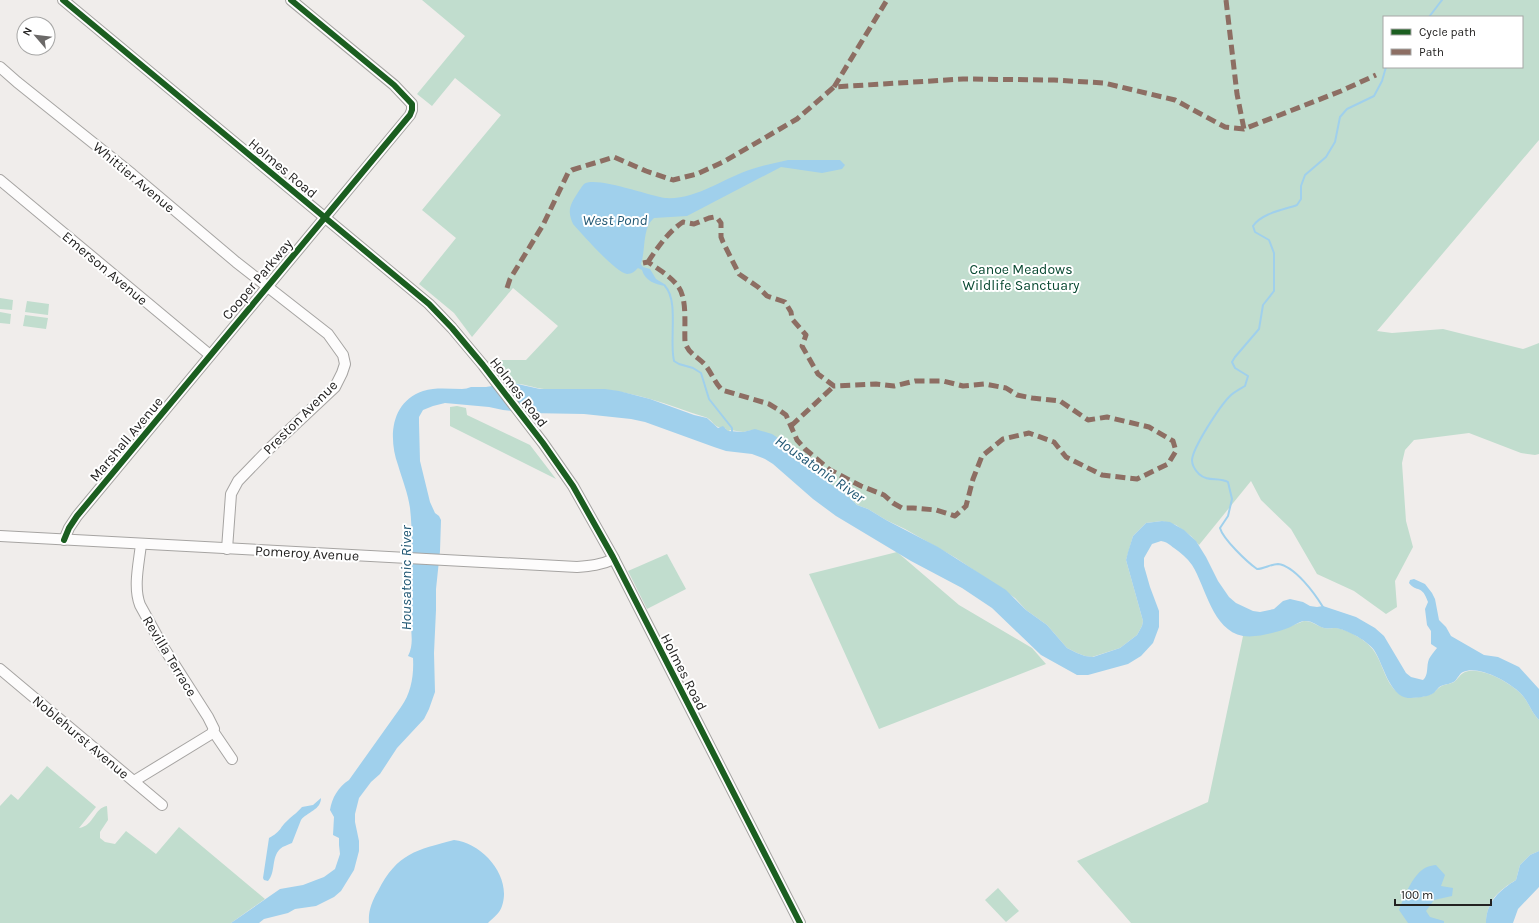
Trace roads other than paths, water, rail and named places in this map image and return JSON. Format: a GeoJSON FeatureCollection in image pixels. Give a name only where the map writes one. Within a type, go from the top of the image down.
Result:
{"type":"FeatureCollection","features":[{"type":"Feature","properties":{"kind":"street","name":"Holmes Road"},"geometry":{"type":"LineString","coordinates":[[63,0],[429,304],[452,328],[497,384],[570,480],[614,559],[800,923]]}},
{"type":"Feature","properties":{"kind":"street","name":"Cooper Parkway"},"geometry":{"type":"LineString","coordinates":[[210,355],[410,115],[412,110],[412,104],[394,85],[291,0]]}},
{"type":"Feature","properties":{"kind":"street","name":"Whittier Avenue"},"geometry":{"type":"LineString","coordinates":[[0,67],[132,174],[267,287]]}},
{"type":"Feature","properties":{"kind":"street","name":"Emerson Avenue"},"geometry":{"type":"LineString","coordinates":[[0,180],[210,355]]}},
{"type":"Feature","properties":{"kind":"street","name":"Preston Avenue"},"geometry":{"type":"LineString","coordinates":[[227,549],[231,494],[238,481],[270,448],[335,387],[345,364],[343,355],[328,334],[267,287]]}},
{"type":"Feature","properties":{"kind":"street","name":"Marshall Avenue"},"geometry":{"type":"LineString","coordinates":[[64,540],[72,522],[210,355]]}},
{"type":"Feature","properties":{"kind":"street","name":"Pomeroy Avenue"},"geometry":{"type":"LineString","coordinates":[[0,536],[577,567],[604,564],[614,559]]}},
{"type":"Feature","properties":{"kind":"street","name":"Revilla Terrace"},"geometry":{"type":"LineString","coordinates":[[141,544],[137,580],[138,599],[162,645],[208,717],[214,729],[213,731],[232,759]]}},
{"type":"Feature","properties":{"kind":"street","name":"Noblehurst Avenue"},"geometry":{"type":"LineString","coordinates":[[0,669],[162,805]]}},
{"type":"Feature","properties":{"kind":"street"},"geometry":{"type":"LineString","coordinates":[[134,781],[211,734],[213,731]]}},
{"type":"Feature","properties":{"kind":"water","name":"West Pond"},"geometry":{"type":"Polygon","coordinates":[[[788,160],[840,160],[845,165],[842,169],[822,173],[781,167],[687,216],[654,218],[650,222],[646,233],[641,264],[643,267],[650,269],[656,279],[666,285],[665,286],[645,277],[642,270],[638,268],[629,274],[622,272],[599,252],[573,224],[571,219],[570,208],[573,202],[584,184],[590,182],[611,184],[665,198],[677,198],[688,196],[710,188],[752,169],[788,160]]]}},
{"type":"Feature","properties":{"kind":"water"},"geometry":{"type":"Polygon","coordinates":[[[513,383],[540,389],[605,389],[619,391],[650,399],[694,415],[707,418],[718,428],[723,426],[728,431],[743,432],[755,429],[772,434],[781,440],[802,464],[848,496],[857,505],[868,509],[938,547],[1006,590],[1026,610],[1047,625],[1067,648],[1085,656],[1093,657],[1120,648],[1137,635],[1142,626],[1143,621],[1126,560],[1133,536],[1146,523],[1162,521],[1170,522],[1184,530],[1196,541],[1218,581],[1229,597],[1236,603],[1253,611],[1260,612],[1274,609],[1283,601],[1290,599],[1303,602],[1310,606],[1323,606],[1356,617],[1375,628],[1384,636],[1406,673],[1411,677],[1423,680],[1427,673],[1429,659],[1437,648],[1431,644],[1431,631],[1427,625],[1425,609],[1428,602],[1426,596],[1409,583],[1410,580],[1414,579],[1425,584],[1432,593],[1435,599],[1439,620],[1446,627],[1451,636],[1484,655],[1498,657],[1519,667],[1539,689],[1539,720],[1521,694],[1513,687],[1484,672],[1469,670],[1463,672],[1455,681],[1441,686],[1430,695],[1411,698],[1401,696],[1391,685],[1374,650],[1363,640],[1346,631],[1336,628],[1324,628],[1312,622],[1304,621],[1283,630],[1260,636],[1243,636],[1232,632],[1217,617],[1190,562],[1170,545],[1161,541],[1152,544],[1144,558],[1144,566],[1159,611],[1159,627],[1153,643],[1141,656],[1128,664],[1088,675],[1077,675],[1041,655],[992,608],[962,588],[911,561],[836,516],[765,459],[752,454],[726,451],[645,422],[631,419],[584,414],[528,413],[489,407],[445,403],[423,410],[419,417],[420,461],[430,502],[435,513],[441,520],[440,551],[436,589],[434,653],[435,692],[429,709],[424,719],[397,748],[380,774],[371,782],[359,798],[355,814],[355,822],[359,841],[359,851],[354,870],[341,891],[334,897],[316,906],[295,909],[288,913],[264,919],[259,923],[231,923],[280,889],[303,885],[324,877],[335,869],[340,854],[339,838],[333,835],[334,817],[330,810],[332,801],[339,789],[349,780],[401,707],[409,690],[413,665],[413,658],[408,656],[412,641],[410,614],[412,534],[409,502],[393,443],[393,432],[398,412],[404,403],[412,396],[423,391],[486,387],[513,383]]]}},
{"type":"Feature","properties":{"kind":"water"},"geometry":{"type":"Polygon","coordinates":[[[321,798],[319,805],[301,820],[292,843],[281,848],[277,853],[272,873],[268,881],[264,880],[263,878],[269,838],[273,836],[302,807],[313,805],[321,798]]]}},
{"type":"Feature","properties":{"kind":"water"},"geometry":{"type":"Polygon","coordinates":[[[454,840],[465,843],[485,855],[493,863],[499,873],[503,884],[504,895],[502,906],[498,913],[488,923],[369,923],[369,914],[372,902],[385,878],[393,868],[409,855],[429,847],[454,840]]]}},
{"type":"Feature","properties":{"kind":"water"},"geometry":{"type":"Polygon","coordinates":[[[1539,851],[1539,887],[1518,909],[1513,923],[1486,923],[1488,909],[1495,897],[1499,892],[1516,880],[1520,865],[1530,855],[1539,851]]]}},
{"type":"Feature","properties":{"kind":"water"},"geometry":{"type":"Polygon","coordinates":[[[1436,865],[1445,875],[1441,886],[1453,888],[1452,896],[1434,900],[1426,911],[1430,917],[1444,921],[1444,923],[1408,923],[1399,910],[1406,892],[1417,874],[1427,867],[1436,865]]]}},
{"type":"Feature","properties":{"kind":"waterway"},"geometry":{"type":"LineString","coordinates":[[1430,16],[1442,0]]}},
{"type":"Feature","properties":{"kind":"waterway"},"geometry":{"type":"LineString","coordinates":[[1323,607],[1304,581],[1291,570],[1278,564],[1257,569],[1230,544],[1220,528],[1228,516],[1232,499],[1228,482],[1209,479],[1202,476],[1195,470],[1192,460],[1197,446],[1220,408],[1232,395],[1245,386],[1248,376],[1235,368],[1232,362],[1259,329],[1263,305],[1274,291],[1274,253],[1269,240],[1255,232],[1253,226],[1267,215],[1297,205],[1301,199],[1301,186],[1305,175],[1326,157],[1335,142],[1340,117],[1347,109],[1374,96],[1382,81],[1386,68]]}},
{"type":"Feature","properties":{"kind":"waterway"},"geometry":{"type":"LineString","coordinates":[[665,286],[672,301],[674,361],[693,368],[701,373],[709,399],[732,428],[732,433]]}},
{"type":"Feature","properties":{"kind":"park label","name":"Canoe Meadows Wildlife Sanctuary"},"geometry":{"type":"Point","coordinates":[1021,278]}},
{"type":"Feature","properties":{"kind":"water label","name":"Housatonic River"},"geometry":{"type":"Point","coordinates":[820,469]}},
{"type":"Feature","properties":{"kind":"water label","name":"Housatonic River"},"geometry":{"type":"Point","coordinates":[406,578]}}]}
